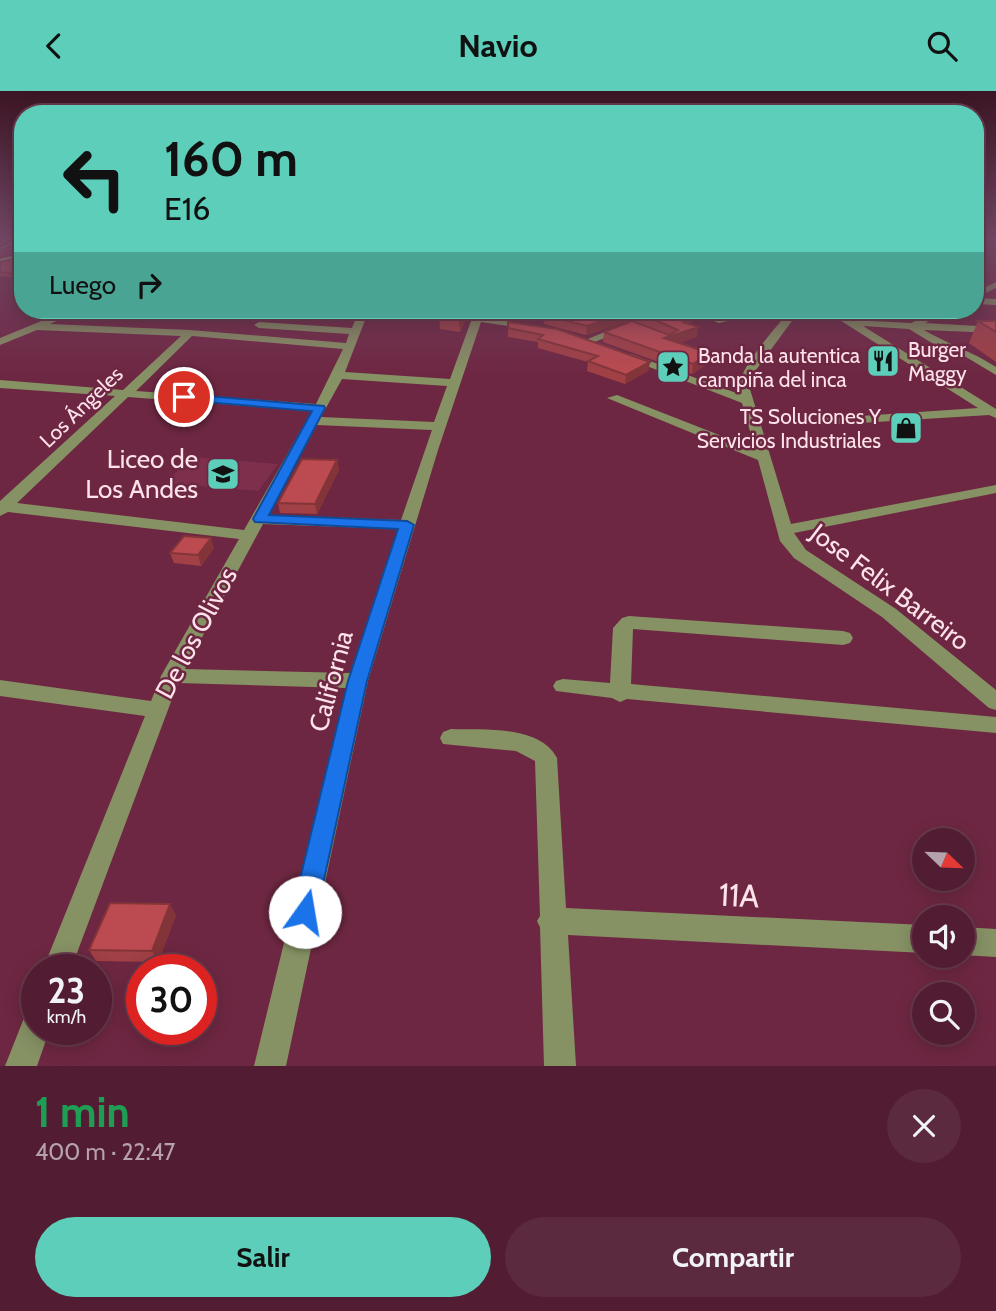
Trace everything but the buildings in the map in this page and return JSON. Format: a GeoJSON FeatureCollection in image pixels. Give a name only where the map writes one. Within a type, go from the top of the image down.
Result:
{"type":"FeatureCollection","features":[{"type":"Feature","properties":{"kind":"street"},"geometry":{"type":"LineString","coordinates":[[0,342],[55,319]]}},
{"type":"Feature","properties":{"kind":"street","name":"De los Olivos"},"geometry":{"type":"LineString","coordinates":[[63,954],[171,676],[317,415],[338,375],[360,319]]}},
{"type":"Feature","properties":{"kind":"street","name":"California"},"geometry":{"type":"LineString","coordinates":[[270,1066],[358,681],[407,525],[477,319]]}},
{"type":"Feature","properties":{"kind":"street"},"geometry":{"type":"LineString","coordinates":[[501,319],[545,329]]}},
{"type":"Feature","properties":{"kind":"street"},"geometry":{"type":"LineString","coordinates":[[717,319],[723,321]]}},
{"type":"Feature","properties":{"kind":"street","name":"Jose Felix Barreiro"},"geometry":{"type":"LineString","coordinates":[[788,319],[747,375],[743,386],[788,541],[800,554],[889,613],[996,702]]}},
{"type":"Feature","properties":{"kind":"street"},"geometry":{"type":"LineString","coordinates":[[846,319],[993,413]]}},
{"type":"Feature","properties":{"kind":"street"},"geometry":{"type":"LineString","coordinates":[[875,319],[876,324]]}},
{"type":"Feature","properties":{"kind":"street"},"geometry":{"type":"LineString","coordinates":[[911,326],[925,319]]}},
{"type":"Feature","properties":{"kind":"street"},"geometry":{"type":"LineString","coordinates":[[853,323],[996,330]]}},
{"type":"Feature","properties":{"kind":"street"},"geometry":{"type":"LineString","coordinates":[[259,325],[352,338]]}},
{"type":"Feature","properties":{"kind":"street"},"geometry":{"type":"LineString","coordinates":[[588,341],[633,325]]}},
{"type":"Feature","properties":{"kind":"street"},"geometry":{"type":"LineString","coordinates":[[911,326],[949,349],[970,355],[996,372]]}},
{"type":"Feature","properties":{"kind":"street"},"geometry":{"type":"LineString","coordinates":[[36,327],[352,338]]}},
{"type":"Feature","properties":{"kind":"street","name":"Los Ángeles"},"geometry":{"type":"LineString","coordinates":[[2,508],[190,333]]}},
{"type":"Feature","properties":{"kind":"street"},"geometry":{"type":"LineString","coordinates":[[574,336],[600,346]]}},
{"type":"Feature","properties":{"kind":"street"},"geometry":{"type":"LineString","coordinates":[[613,350],[748,401]]}},
{"type":"Feature","properties":{"kind":"street"},"geometry":{"type":"LineString","coordinates":[[338,375],[454,383]]}},
{"type":"Feature","properties":{"kind":"street"},"geometry":{"type":"LineString","coordinates":[[0,384],[123,393],[317,415],[440,425]]}},
{"type":"Feature","properties":{"kind":"street"},"geometry":{"type":"LineString","coordinates":[[613,398],[764,458]]}},
{"type":"Feature","properties":{"kind":"street"},"geometry":{"type":"LineString","coordinates":[[816,423],[993,413]]}},
{"type":"Feature","properties":{"kind":"street"},"geometry":{"type":"LineString","coordinates":[[784,530],[996,489]]}},
{"type":"Feature","properties":{"kind":"street"},"geometry":{"type":"LineString","coordinates":[[2,508],[254,527],[407,525]]}},
{"type":"Feature","properties":{"kind":"street"},"geometry":{"type":"LineString","coordinates":[[620,694],[622,628],[629,622],[843,638]]}},
{"type":"Feature","properties":{"kind":"street"},"geometry":{"type":"LineString","coordinates":[[171,676],[358,681]]}},
{"type":"Feature","properties":{"kind":"street"},"geometry":{"type":"LineString","coordinates":[[563,687],[996,725]]}},
{"type":"Feature","properties":{"kind":"street"},"geometry":{"type":"LineString","coordinates":[[0,688],[156,710]]}},
{"type":"Feature","properties":{"kind":"street"},"geometry":{"type":"LineString","coordinates":[[451,738],[526,744],[543,753],[547,763],[548,852],[559,1066]]}},
{"type":"Feature","properties":{"kind":"street","name":"11A"},"geometry":{"type":"LineString","coordinates":[[551,921],[912,938]]}},
{"type":"Feature","properties":{"kind":"street"},"geometry":{"type":"LineString","coordinates":[[975,942],[996,943]]}},
{"type":"Feature","properties":{"kind":"street"},"geometry":{"type":"LineString","coordinates":[[21,1066],[29,1045]]}},
{"type":"Feature","properties":{"kind":"shaded area","name":"Liceo de Los Andes"},"geometry":{"type":"Polygon","coordinates":[[[191,457],[278,464],[258,491],[166,483],[191,457]]]}},
{"type":"Feature","properties":{"kind":"place","name":"Burger Maggy"},"geometry":{"type":"Point","coordinates":[883,361]}},
{"type":"Feature","properties":{"kind":"place","name":"Banda la autentica campiña del inca"},"geometry":{"type":"Point","coordinates":[673,367]}},
{"type":"Feature","properties":{"kind":"place","name":"TS Soluciones Y Servicios Industriales"},"geometry":{"type":"Point","coordinates":[906,428]}},
{"type":"Feature","properties":{"kind":"place","name":"Liceo de Los Andes"},"geometry":{"type":"Point","coordinates":[223,474]}},
{"type":"Feature","properties":{"kind":"route"},"geometry":{"type":"LineString","coordinates":[[184,397],[320,408],[260,519],[407,525],[358,681],[305,912]]}}]}
